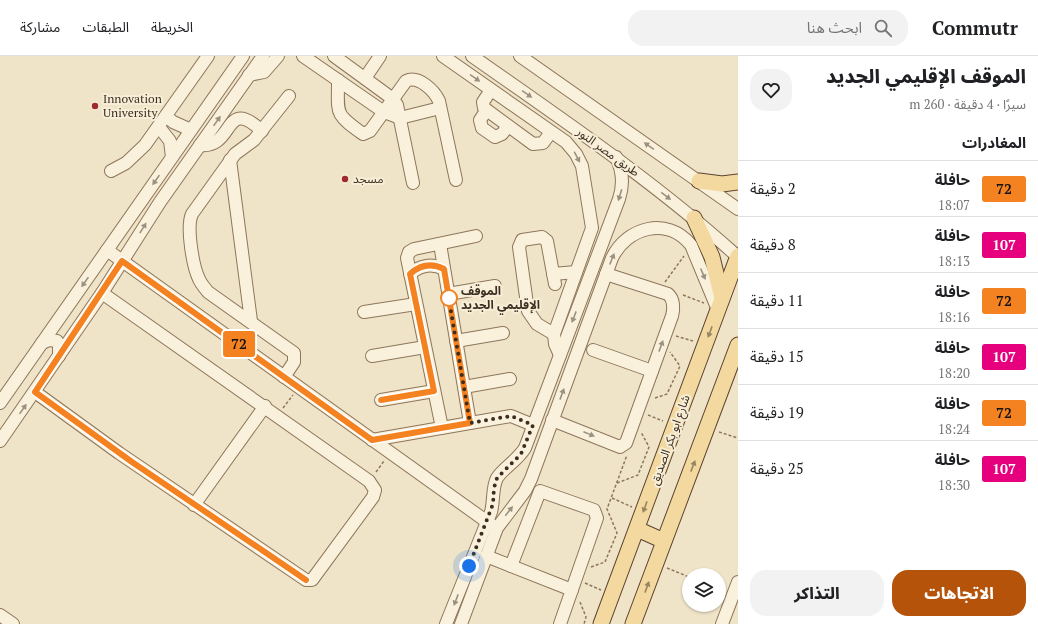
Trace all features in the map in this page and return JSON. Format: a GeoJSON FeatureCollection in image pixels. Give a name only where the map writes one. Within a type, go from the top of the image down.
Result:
{"type":"FeatureCollection","features":[{"type":"Feature","properties":{"kind":"main road"},"geometry":{"type":"LineString","coordinates":[[699,181],[722,184],[738,182]]}},
{"type":"Feature","properties":{"kind":"main road"},"geometry":{"type":"LineString","coordinates":[[694,218],[712,258],[720,305]]}},
{"type":"Feature","properties":{"kind":"main road","name":"شارع ابو بكر الصديق"},"geometry":{"type":"LineString","coordinates":[[601,624],[738,256]]}},
{"type":"Feature","properties":{"kind":"main road"},"geometry":{"type":"LineString","coordinates":[[633,624],[738,345]]}},
{"type":"Feature","properties":{"kind":"main road"},"geometry":{"type":"LineString","coordinates":[[637,529],[664,541]]}},
{"type":"Feature","properties":{"kind":"street"},"geometry":{"type":"LineString","coordinates":[[111,170],[126,163],[145,145],[208,56]]}},
{"type":"Feature","properties":{"kind":"street"},"geometry":{"type":"LineString","coordinates":[[0,403],[243,56]]}},
{"type":"Feature","properties":{"kind":"street"},"geometry":{"type":"LineString","coordinates":[[0,441],[60,356],[160,202],[263,56]]}},
{"type":"Feature","properties":{"kind":"street"},"geometry":{"type":"LineString","coordinates":[[250,75],[264,72],[278,56]]}},
{"type":"Feature","properties":{"kind":"street"},"geometry":{"type":"LineString","coordinates":[[303,56],[384,112],[400,118],[440,108]]}},
{"type":"Feature","properties":{"kind":"street"},"geometry":{"type":"LineString","coordinates":[[334,56],[393,99],[397,105],[413,183]]}},
{"type":"Feature","properties":{"kind":"street"},"geometry":{"type":"LineString","coordinates":[[365,78],[380,56]]}},
{"type":"Feature","properties":{"kind":"street"},"geometry":{"type":"LineString","coordinates":[[443,56],[551,132],[571,148],[582,166],[592,228],[554,334],[555,344],[560,355]]}},
{"type":"Feature","properties":{"kind":"street","name":"طريق مصر النور"},"geometry":{"type":"LineString","coordinates":[[472,56],[616,157],[694,218],[738,256]]}},
{"type":"Feature","properties":{"kind":"street"},"geometry":{"type":"LineString","coordinates":[[520,56],[738,209]]}},
{"type":"Feature","properties":{"kind":"street"},"geometry":{"type":"LineString","coordinates":[[338,80],[340,115],[344,120],[363,134],[370,131],[406,81],[415,79],[433,92],[437,98],[440,108],[456,180]]}},
{"type":"Feature","properties":{"kind":"street"},"geometry":{"type":"LineString","coordinates":[[491,90],[483,102],[486,111],[536,145],[543,143],[551,132]]}},
{"type":"Feature","properties":{"kind":"street"},"geometry":{"type":"LineString","coordinates":[[284,377],[295,359],[294,353],[208,292],[202,285],[196,270],[189,226],[192,214],[236,152],[254,140],[289,96]]}},
{"type":"Feature","properties":{"kind":"street"},"geometry":{"type":"LineString","coordinates":[[486,111],[480,120],[482,128],[496,137],[502,134],[508,126]]}},
{"type":"Feature","properties":{"kind":"street"},"geometry":{"type":"LineString","coordinates":[[166,116],[173,122],[191,130]]}},
{"type":"Feature","properties":{"kind":"street"},"geometry":{"type":"LineString","coordinates":[[200,145],[209,145],[217,142],[234,122],[240,118],[251,121],[262,131]]}},
{"type":"Feature","properties":{"kind":"street"},"geometry":{"type":"LineString","coordinates":[[159,127],[170,141],[172,157]]}},
{"type":"Feature","properties":{"kind":"street"},"geometry":{"type":"LineString","coordinates":[[460,624],[486,556],[492,525],[494,488],[497,478],[521,454],[560,355],[620,193],[622,175],[616,157]]}},
{"type":"Feature","properties":{"kind":"street"},"geometry":{"type":"LineString","coordinates":[[230,160],[250,321]]}},
{"type":"Feature","properties":{"kind":"street"},"geometry":{"type":"LineString","coordinates":[[446,624],[492,525],[528,485],[606,274],[616,251],[632,234],[647,228],[671,230],[683,237],[691,245],[720,305]]}},
{"type":"Feature","properties":{"kind":"street"},"geometry":{"type":"LineString","coordinates":[[442,428],[407,258],[410,252],[414,249],[476,236]]}},
{"type":"Feature","properties":{"kind":"street"},"geometry":{"type":"LineString","coordinates":[[554,334],[537,324],[528,311],[519,247],[521,242],[525,239],[542,237],[545,239],[550,245],[554,279],[576,272]]}},
{"type":"Feature","properties":{"kind":"street"},"geometry":{"type":"LineString","coordinates":[[440,244],[470,423]]}},
{"type":"Feature","properties":{"kind":"street"},"geometry":{"type":"LineString","coordinates":[[107,250],[492,525]]}},
{"type":"Feature","properties":{"kind":"street"},"geometry":{"type":"LineString","coordinates":[[410,274],[424,266],[434,265],[444,269]]}},
{"type":"Feature","properties":{"kind":"street"},"geometry":{"type":"LineString","coordinates":[[552,420],[620,447],[623,446],[652,371],[672,316],[673,309],[671,298],[668,294],[606,274]]}},
{"type":"Feature","properties":{"kind":"street"},"geometry":{"type":"LineString","coordinates":[[448,294],[495,286]]}},
{"type":"Feature","properties":{"kind":"street"},"geometry":{"type":"LineString","coordinates":[[35,392],[194,505],[300,578],[306,580],[312,580],[373,497],[375,490],[369,480],[102,293]]}},
{"type":"Feature","properties":{"kind":"street"},"geometry":{"type":"LineString","coordinates":[[73,299],[71,307],[74,316],[81,318],[88,314]]}},
{"type":"Feature","properties":{"kind":"street"},"geometry":{"type":"LineString","coordinates":[[364,312],[416,304]]}},
{"type":"Feature","properties":{"kind":"street"},"geometry":{"type":"LineString","coordinates":[[456,341],[504,333]]}},
{"type":"Feature","properties":{"kind":"street"},"geometry":{"type":"LineString","coordinates":[[42,343],[49,340],[57,341],[59,344],[60,356]]}},
{"type":"Feature","properties":{"kind":"street"},"geometry":{"type":"LineString","coordinates":[[372,356],[425,347]]}},
{"type":"Feature","properties":{"kind":"street"},"geometry":{"type":"LineString","coordinates":[[593,350],[652,371]]}},
{"type":"Feature","properties":{"kind":"street"},"geometry":{"type":"LineString","coordinates":[[464,387],[510,379]]}},
{"type":"Feature","properties":{"kind":"street"},"geometry":{"type":"LineString","coordinates":[[381,400],[434,391]]}},
{"type":"Feature","properties":{"kind":"street"},"geometry":{"type":"LineString","coordinates":[[194,505],[265,406]]}},
{"type":"Feature","properties":{"kind":"street"},"geometry":{"type":"LineString","coordinates":[[372,440],[511,416],[533,425]]}},
{"type":"Feature","properties":{"kind":"street"},"geometry":{"type":"LineString","coordinates":[[511,566],[540,491],[592,508],[596,512],[597,518],[560,624]]}},
{"type":"Feature","properties":{"kind":"street"},"geometry":{"type":"LineString","coordinates":[[486,556],[572,590]]}},
{"type":"Feature","properties":{"kind":"street"},"geometry":{"type":"LineString","coordinates":[[722,624],[738,582]]}},
{"type":"Feature","properties":{"kind":"street"},"geometry":{"type":"LineString","coordinates":[[0,615],[13,624]]}},
{"type":"Feature","properties":{"kind":"path"},"geometry":{"type":"LineString","coordinates":[[661,287],[686,252]]}},
{"type":"Feature","properties":{"kind":"path"},"geometry":{"type":"LineString","coordinates":[[683,295],[706,304],[706,298]]}},
{"type":"Feature","properties":{"kind":"path"},"geometry":{"type":"LineString","coordinates":[[670,334],[693,341],[695,335]]}},
{"type":"Feature","properties":{"kind":"path"},"geometry":{"type":"LineString","coordinates":[[654,398],[667,394],[680,366],[666,346]]}},
{"type":"Feature","properties":{"kind":"path"},"geometry":{"type":"LineString","coordinates":[[277,415],[299,387]]}},
{"type":"Feature","properties":{"kind":"path"},"geometry":{"type":"LineString","coordinates":[[642,413],[663,421],[660,428]]}},
{"type":"Feature","properties":{"kind":"path"},"geometry":{"type":"LineString","coordinates":[[707,428],[738,438]]}},
{"type":"Feature","properties":{"kind":"path"},"geometry":{"type":"LineString","coordinates":[[617,483],[638,475],[649,447],[640,431]]}},
{"type":"Feature","properties":{"kind":"path"},"geometry":{"type":"LineString","coordinates":[[369,480],[390,453]]}},
{"type":"Feature","properties":{"kind":"path"},"geometry":{"type":"LineString","coordinates":[[611,498],[632,506],[630,514]]}},
{"type":"Feature","properties":{"kind":"path"},"geometry":{"type":"LineString","coordinates":[[585,569],[605,562],[617,533],[607,509]]}},
{"type":"Feature","properties":{"kind":"path"},"geometry":{"type":"LineString","coordinates":[[655,563],[682,574]]}},
{"type":"Feature","properties":{"kind":"path"},"geometry":{"type":"LineString","coordinates":[[581,582],[601,590],[599,597]]}},
{"type":"Feature","properties":{"kind":"path"},"geometry":{"type":"LineString","coordinates":[[579,600],[586,616],[584,624]]}},
{"type":"Feature","properties":{"kind":"bus line","name":"72"},"geometry":{"type":"LineString","coordinates":[[306,580],[300,578],[132,462],[35,392],[122,261],[372,440],[470,423],[444,269],[439,266],[424,266],[410,274],[434,391],[381,400]]}},
{"type":"Feature","properties":{"kind":"place","name":"Innovation University"},"geometry":{"type":"Point","coordinates":[95,106]}},
{"type":"Feature","properties":{"kind":"place","name":"مسجد"},"geometry":{"type":"Point","coordinates":[345,179]}},
{"type":"Feature","properties":{"kind":"place","name":"الموقف الإقليمي الجديد"},"geometry":{"type":"Point","coordinates":[449,298]}},
{"type":"Feature","properties":{"kind":"route"},"geometry":{"type":"LineString","coordinates":[[449,298],[448,294],[470,423],[511,416],[533,425],[524,448],[517,460],[497,478],[494,488],[494,498],[491,512],[469,566]]}}]}
